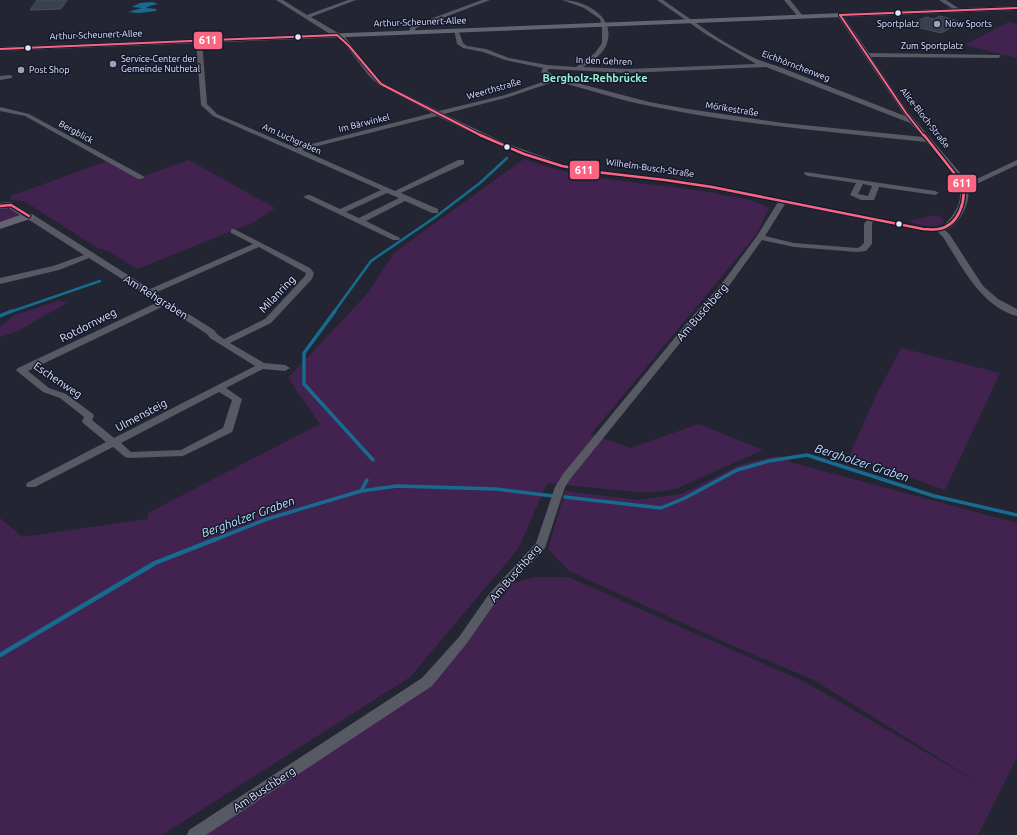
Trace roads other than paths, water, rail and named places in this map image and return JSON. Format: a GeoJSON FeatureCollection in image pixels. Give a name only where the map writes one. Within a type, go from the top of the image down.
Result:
{"type":"FeatureCollection","features":[{"type":"Feature","properties":{"kind":"main road","name":"Arthur-Scheunert-Allee"},"geometry":{"type":"LineString","coordinates":[[0,49],[1017,8]]}},
{"type":"Feature","properties":{"kind":"main road","name":"Am Rehgraben"},"geometry":{"type":"LineString","coordinates":[[0,206],[12,205],[29,216]]}},
{"type":"Feature","properties":{"kind":"main road"},"geometry":{"type":"LineString","coordinates":[[0,226],[29,216]]}},
{"type":"Feature","properties":{"kind":"street","name":"Wilhelm-Busch-Straße"},"geometry":{"type":"LineString","coordinates":[[279,0],[347,42],[371,75],[381,84],[500,144],[546,161],[585,169],[681,182],[923,229],[939,229]]}},
{"type":"Feature","properties":{"kind":"street"},"geometry":{"type":"LineString","coordinates":[[307,17],[353,0]]}},
{"type":"Feature","properties":{"kind":"street"},"geometry":{"type":"LineString","coordinates":[[412,32],[413,27],[487,0]]}},
{"type":"Feature","properties":{"kind":"street"},"geometry":{"type":"LineString","coordinates":[[565,0],[586,7],[602,18],[606,36],[605,43],[601,51],[576,69]]}},
{"type":"Feature","properties":{"kind":"street","name":"Eichhörnchenweg"},"geometry":{"type":"LineString","coordinates":[[660,0],[689,21],[765,65],[775,67],[913,122]]}},
{"type":"Feature","properties":{"kind":"street"},"geometry":{"type":"LineString","coordinates":[[787,0],[801,17]]}},
{"type":"Feature","properties":{"kind":"street"},"geometry":{"type":"LineString","coordinates":[[942,0],[958,10]]}},
{"type":"Feature","properties":{"kind":"street","name":"Alice-Bloch-Straße"},"geometry":{"type":"LineString","coordinates":[[840,15],[913,122],[965,187]]}},
{"type":"Feature","properties":{"kind":"street","name":"In den Gehren"},"geometry":{"type":"LineString","coordinates":[[456,30],[460,44],[466,47],[478,48],[507,59],[547,67],[660,71],[765,65]]}},
{"type":"Feature","properties":{"kind":"street","name":"Am Luchgraben"},"geometry":{"type":"LineString","coordinates":[[199,41],[204,104],[215,115],[435,211]]}},
{"type":"Feature","properties":{"kind":"street","name":"Zum Sportplatz"},"geometry":{"type":"LineString","coordinates":[[867,55],[998,56]]}},
{"type":"Feature","properties":{"kind":"street"},"geometry":{"type":"LineString","coordinates":[[547,67],[544,72],[556,79]]}},
{"type":"Feature","properties":{"kind":"street"},"geometry":{"type":"LineString","coordinates":[[0,78],[10,76]]}},
{"type":"Feature","properties":{"kind":"street","name":"Weerthstraße"},"geometry":{"type":"LineString","coordinates":[[438,114],[507,96],[556,79]]}},
{"type":"Feature","properties":{"kind":"street","name":"Mörikestraße"},"geometry":{"type":"LineString","coordinates":[[556,79],[649,104],[688,111],[752,121],[928,140]]}},
{"type":"Feature","properties":{"kind":"street","name":"Bergblick"},"geometry":{"type":"LineString","coordinates":[[0,109],[27,115],[141,177]]}},
{"type":"Feature","properties":{"kind":"street","name":"Im Bärwinkel"},"geometry":{"type":"LineString","coordinates":[[295,150],[438,114]]}},
{"type":"Feature","properties":{"kind":"street"},"geometry":{"type":"LineString","coordinates":[[394,194],[461,162]]}},
{"type":"Feature","properties":{"kind":"street"},"geometry":{"type":"LineString","coordinates":[[939,229],[949,226],[961,209],[965,199],[965,187],[1017,162]]}},
{"type":"Feature","properties":{"kind":"street"},"geometry":{"type":"LineString","coordinates":[[808,174],[935,193]]}},
{"type":"Feature","properties":{"kind":"street"},"geometry":{"type":"LineString","coordinates":[[860,182],[854,195],[861,198],[871,198],[876,184]]}},
{"type":"Feature","properties":{"kind":"street"},"geometry":{"type":"LineString","coordinates":[[341,212],[386,190]]}},
{"type":"Feature","properties":{"kind":"street"},"geometry":{"type":"LineString","coordinates":[[307,197],[396,238]]}},
{"type":"Feature","properties":{"kind":"street"},"geometry":{"type":"LineString","coordinates":[[360,221],[405,198]]}},
{"type":"Feature","properties":{"kind":"street"},"geometry":{"type":"LineString","coordinates":[[854,215],[861,198]]}},
{"type":"Feature","properties":{"kind":"street","name":"Am Buschberg"},"geometry":{"type":"LineString","coordinates":[[194,835],[427,682],[463,640],[493,597],[541,545],[560,487],[567,476],[689,326],[723,288],[760,237],[783,201]]}},
{"type":"Feature","properties":{"kind":"street","name":"Am Rehgraben"},"geometry":{"type":"LineString","coordinates":[[29,216],[150,292],[211,332],[213,336],[262,366],[285,368]]}},
{"type":"Feature","properties":{"kind":"street"},"geometry":{"type":"LineString","coordinates":[[760,237],[794,245],[863,249],[868,244],[868,224],[872,219]]}},
{"type":"Feature","properties":{"kind":"street"},"geometry":{"type":"LineString","coordinates":[[939,229],[946,235],[980,288],[995,301],[1017,313]]}},
{"type":"Feature","properties":{"kind":"street","name":"Milanring"},"geometry":{"type":"LineString","coordinates":[[224,342],[268,321],[309,277],[310,273],[234,231]]}},
{"type":"Feature","properties":{"kind":"street"},"geometry":{"type":"LineString","coordinates":[[150,292],[259,244]]}},
{"type":"Feature","properties":{"kind":"street"},"geometry":{"type":"LineString","coordinates":[[0,281],[56,268],[90,255]]}},
{"type":"Feature","properties":{"kind":"street","name":"Rotdornweg"},"geometry":{"type":"LineString","coordinates":[[21,370],[165,302]]}},
{"type":"Feature","properties":{"kind":"street","name":"Ulmensteig"},"geometry":{"type":"LineString","coordinates":[[31,486],[262,366]]}},
{"type":"Feature","properties":{"kind":"street","name":"Eschenweg"},"geometry":{"type":"LineString","coordinates":[[21,370],[46,390],[62,396],[89,416],[87,421],[113,443]]}},
{"type":"Feature","properties":{"kind":"street"},"geometry":{"type":"LineString","coordinates":[[113,443],[129,455],[183,453],[228,430],[236,399],[219,388]]}},
{"type":"Feature","properties":{"kind":"water"},"geometry":{"type":"Polygon","coordinates":[[[152,2],[158,4],[146,8],[157,9],[156,11],[139,13],[128,12],[142,8],[132,7],[140,3],[152,2]]]}},
{"type":"Feature","properties":{"kind":"waterway"},"geometry":{"type":"LineString","coordinates":[[334,312],[371,261],[434,218],[480,183],[507,158]]}},
{"type":"Feature","properties":{"kind":"waterway"},"geometry":{"type":"LineString","coordinates":[[10,312],[100,281]]}},
{"type":"Feature","properties":{"kind":"waterway"},"geometry":{"type":"LineString","coordinates":[[0,316],[12,311]]}},
{"type":"Feature","properties":{"kind":"waterway"},"geometry":{"type":"LineString","coordinates":[[335,311],[304,353],[304,384],[373,460]]}},
{"type":"Feature","properties":{"kind":"waterway","name":"Bergholzer Graben"},"geometry":{"type":"LineString","coordinates":[[565,497],[661,508],[685,498],[737,470],[769,461],[807,455],[934,496],[1017,515]]}},
{"type":"Feature","properties":{"kind":"waterway"},"geometry":{"type":"LineString","coordinates":[[361,491],[367,480]]}},
{"type":"Feature","properties":{"kind":"waterway","name":"Bergholzer Graben"},"geometry":{"type":"LineString","coordinates":[[361,491],[397,486],[496,489],[553,496]]}},
{"type":"Feature","properties":{"kind":"waterway","name":"Bergholzer Graben"},"geometry":{"type":"LineString","coordinates":[[214,540],[267,519],[361,491]]}},
{"type":"Feature","properties":{"kind":"waterway","name":"Bergholzer Graben"},"geometry":{"type":"LineString","coordinates":[[0,655],[155,563],[216,539]]}},
{"type":"Feature","properties":{"kind":"place","name":"Sportplatz"},"geometry":{"type":"Point","coordinates":[898,13]}},
{"type":"Feature","properties":{"kind":"place","name":"Now Sports"},"geometry":{"type":"Point","coordinates":[937,24]}},
{"type":"Feature","properties":{"kind":"place","name":"Service-Center der Gemeinde Nuthetal"},"geometry":{"type":"Point","coordinates":[113,64]}},
{"type":"Feature","properties":{"kind":"place","name":"Post Shop"},"geometry":{"type":"Point","coordinates":[21,70]}},
{"type":"Feature","properties":{"kind":"district","name":"Bergholz-Rehbrücke"},"geometry":{"type":"Point","coordinates":[595,78]}}]}
